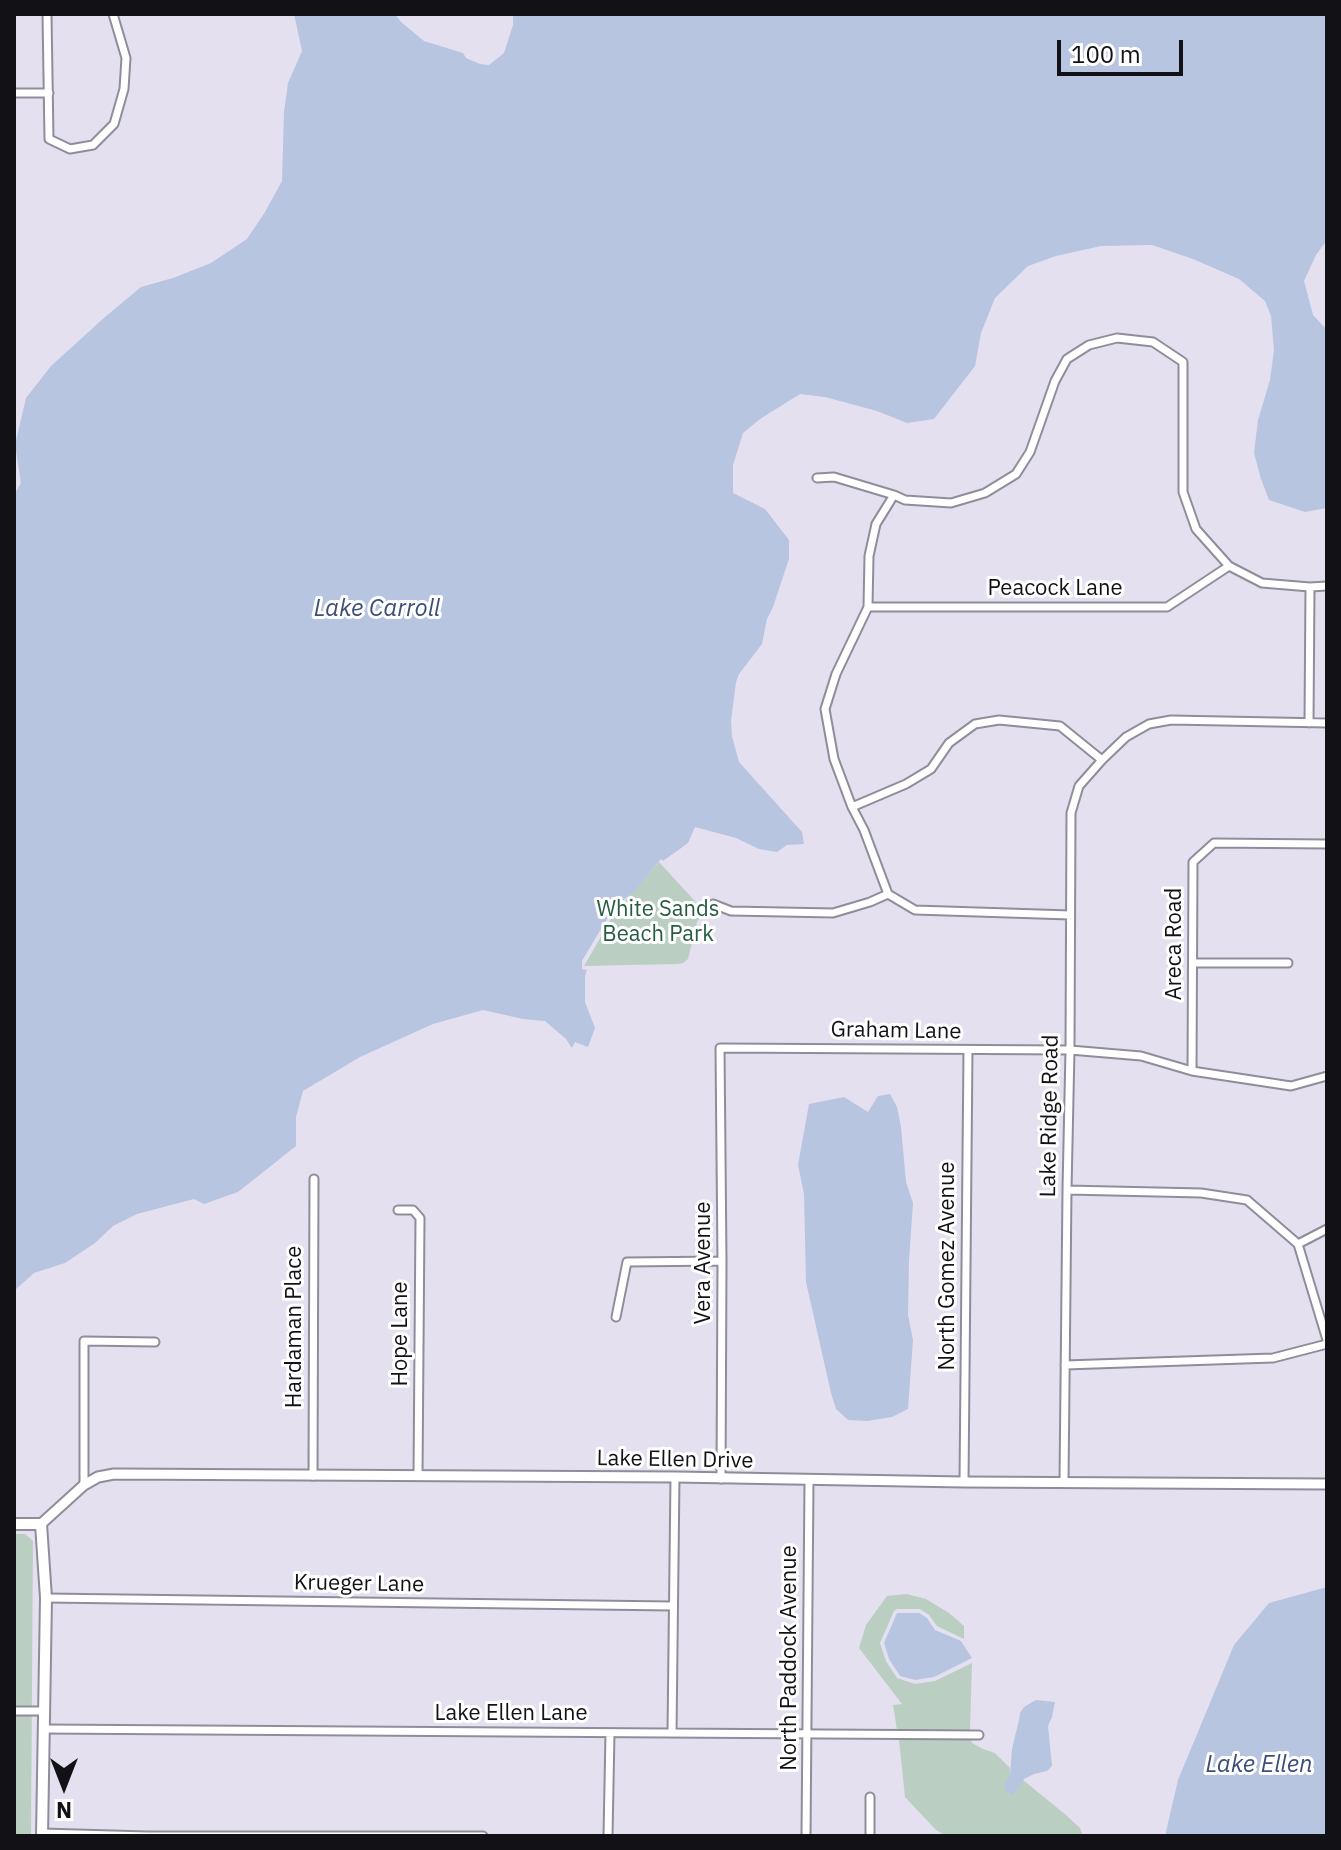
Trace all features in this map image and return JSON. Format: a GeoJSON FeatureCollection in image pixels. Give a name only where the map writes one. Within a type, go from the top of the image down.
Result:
{"type":"FeatureCollection","features":[{"type":"Feature","properties":{"kind":"main road"},"geometry":{"type":"LineString","coordinates":[[14,1524],[41,1524],[46,1598],[42,1834]]}},
{"type":"Feature","properties":{"kind":"street"},"geometry":{"type":"LineString","coordinates":[[47,14],[49,139],[70,149],[93,145],[114,124],[124,89],[126,58],[113,14]]}},
{"type":"Feature","properties":{"kind":"street"},"geometry":{"type":"LineString","coordinates":[[14,93],[49,93]]}},
{"type":"Feature","properties":{"kind":"street"},"geometry":{"type":"LineString","coordinates":[[817,478],[834,477],[905,500],[951,503],[985,493],[1016,474],[1030,452],[1055,381],[1067,359],[1089,345],[1117,338],[1153,342],[1183,362],[1183,492],[1196,529],[1229,566],[1262,583],[1327,586]]}},
{"type":"Feature","properties":{"kind":"street"},"geometry":{"type":"LineString","coordinates":[[894,495],[876,524],[869,556],[868,607],[836,674],[825,709],[834,759],[888,894],[915,910],[1070,915]]}},
{"type":"Feature","properties":{"kind":"street","name":"Peacock Lane"},"geometry":{"type":"LineString","coordinates":[[868,607],[1167,607],[1229,566]]}},
{"type":"Feature","properties":{"kind":"street"},"geometry":{"type":"LineString","coordinates":[[1309,723],[1310,587]]}},
{"type":"Feature","properties":{"kind":"street"},"geometry":{"type":"LineString","coordinates":[[852,807],[906,784],[931,769],[949,743],[975,724],[999,720],[1060,726],[1102,760]]}},
{"type":"Feature","properties":{"kind":"street","name":"Lake Ridge Road"},"geometry":{"type":"LineString","coordinates":[[1064,1482],[1071,813],[1079,786],[1126,737],[1149,724],[1171,720],[1327,723]]}},
{"type":"Feature","properties":{"kind":"street","name":"Areca Road"},"geometry":{"type":"LineString","coordinates":[[1192,1071],[1193,862],[1214,843],[1327,844]]}},
{"type":"Feature","properties":{"kind":"street"},"geometry":{"type":"LineString","coordinates":[[713,904],[731,911],[833,913],[888,894]]}},
{"type":"Feature","properties":{"kind":"street"},"geometry":{"type":"LineString","coordinates":[[1193,963],[1288,963]]}},
{"type":"Feature","properties":{"kind":"street","name":"Graham Lane"},"geometry":{"type":"LineString","coordinates":[[720,1048],[1070,1050],[1141,1056],[1192,1071],[1291,1086],[1327,1076]]}},
{"type":"Feature","properties":{"kind":"street","name":"Vera Avenue"},"geometry":{"type":"LineString","coordinates":[[720,1048],[721,1479]]}},
{"type":"Feature","properties":{"kind":"street","name":"North Gomez Avenue"},"geometry":{"type":"LineString","coordinates":[[964,1482],[968,1050]]}},
{"type":"Feature","properties":{"kind":"street","name":"Hardaman Place"},"geometry":{"type":"LineString","coordinates":[[313,1476],[314,1179]]}},
{"type":"Feature","properties":{"kind":"street"},"geometry":{"type":"LineString","coordinates":[[1065,1365],[1273,1358],[1327,1342],[1298,1244],[1247,1200],[1201,1193],[1067,1190]]}},
{"type":"Feature","properties":{"kind":"street","name":"Hope Lane"},"geometry":{"type":"LineString","coordinates":[[398,1210],[413,1210],[420,1218],[418,1476]]}},
{"type":"Feature","properties":{"kind":"street"},"geometry":{"type":"LineString","coordinates":[[1298,1244],[1327,1229]]}},
{"type":"Feature","properties":{"kind":"street"},"geometry":{"type":"LineString","coordinates":[[616,1317],[627,1262],[722,1261]]}},
{"type":"Feature","properties":{"kind":"street"},"geometry":{"type":"LineString","coordinates":[[84,1485],[84,1341],[155,1342]]}},
{"type":"Feature","properties":{"kind":"street","name":"Lake Ellen Drive"},"geometry":{"type":"LineString","coordinates":[[41,1524],[84,1485],[98,1477],[114,1474],[1327,1484]]}},
{"type":"Feature","properties":{"kind":"street"},"geometry":{"type":"LineString","coordinates":[[672,1733],[675,1477]]}},
{"type":"Feature","properties":{"kind":"street","name":"North Paddock Avenue"},"geometry":{"type":"LineString","coordinates":[[806,1836],[809,1481]]}},
{"type":"Feature","properties":{"kind":"street","name":"Krueger Lane"},"geometry":{"type":"LineString","coordinates":[[46,1598],[672,1606]]}},
{"type":"Feature","properties":{"kind":"street"},"geometry":{"type":"LineString","coordinates":[[14,1711],[44,1711]]}},
{"type":"Feature","properties":{"kind":"street","name":"Lake Ellen Lane"},"geometry":{"type":"LineString","coordinates":[[43,1729],[979,1735]]}},
{"type":"Feature","properties":{"kind":"street"},"geometry":{"type":"LineString","coordinates":[[608,1836],[610,1733]]}},
{"type":"Feature","properties":{"kind":"street"},"geometry":{"type":"LineString","coordinates":[[870,1797],[870,1836]]}},
{"type":"Feature","properties":{"kind":"street"},"geometry":{"type":"LineString","coordinates":[[42,1834],[483,1836]]}},
{"type":"Feature","properties":{"kind":"green space","name":"White Sands Beach Park"},"geometry":{"type":"Polygon","coordinates":[[[659,862],[704,911],[697,922],[688,959],[677,964],[584,966],[614,914],[659,862]]]}},
{"type":"Feature","properties":{"kind":"green space"},"geometry":{"type":"Polygon","coordinates":[[[14,1534],[25,1534],[33,1541],[31,1836],[14,1836],[14,1534]]]}},
{"type":"Feature","properties":{"kind":"green space"},"geometry":{"type":"Polygon","coordinates":[[[907,1594],[926,1599],[949,1613],[964,1626],[964,1639],[937,1626],[920,1609],[897,1609],[880,1643],[886,1661],[897,1678],[915,1684],[935,1681],[972,1663],[970,1730],[897,1730],[893,1705],[902,1704],[859,1648],[866,1625],[887,1596],[907,1594]]]}},
{"type":"Feature","properties":{"kind":"green space"},"geometry":{"type":"Polygon","coordinates":[[[899,1740],[971,1740],[995,1753],[1010,1768],[1010,1776],[1023,1780],[1066,1815],[1080,1828],[1083,1836],[946,1836],[936,1830],[905,1797],[899,1740]]]}},
{"type":"Feature","properties":{"kind":"water","name":"Lake Carroll"},"geometry":{"type":"Polygon","coordinates":[[[294,14],[395,14],[424,41],[489,65],[504,53],[513,25],[513,14],[1327,14],[1327,240],[1304,281],[1313,315],[1327,330],[1327,508],[1305,512],[1269,500],[1261,479],[1254,453],[1274,350],[1271,316],[1265,301],[1239,279],[1152,245],[1101,246],[1028,266],[995,298],[981,333],[975,366],[934,419],[907,423],[877,411],[825,397],[800,394],[743,433],[733,465],[733,493],[765,509],[789,540],[789,559],[767,619],[762,644],[736,682],[731,721],[739,762],[802,832],[804,844],[787,845],[777,852],[695,827],[688,843],[663,861],[661,859],[633,893],[611,912],[582,961],[582,969],[587,970],[585,1002],[595,1028],[588,1047],[575,1042],[572,1048],[545,1021],[483,1010],[433,1024],[360,1057],[303,1091],[296,1117],[296,1146],[238,1192],[204,1204],[194,1199],[137,1214],[113,1226],[95,1243],[65,1263],[34,1273],[14,1291],[14,495],[21,483],[15,445],[26,398],[51,366],[141,287],[211,263],[247,239],[265,212],[282,181],[288,83],[302,51],[294,14]]]}},
{"type":"Feature","properties":{"kind":"water"},"geometry":{"type":"Polygon","coordinates":[[[890,1094],[897,1107],[906,1182],[913,1203],[908,1315],[913,1340],[908,1409],[892,1417],[848,1420],[836,1409],[831,1393],[806,1282],[804,1194],[798,1165],[809,1104],[844,1097],[868,1112],[878,1096],[890,1094]]]}},
{"type":"Feature","properties":{"kind":"water","name":"Lake Ellen"},"geometry":{"type":"Polygon","coordinates":[[[1327,1587],[1327,1836],[1165,1836],[1178,1780],[1234,1645],[1269,1603],[1327,1587]]]}},
{"type":"Feature","properties":{"kind":"water"},"geometry":{"type":"Polygon","coordinates":[[[897,1613],[919,1613],[935,1630],[961,1641],[972,1658],[934,1677],[915,1680],[900,1676],[889,1659],[884,1643],[897,1613]]]}},
{"type":"Feature","properties":{"kind":"water"},"geometry":{"type":"Polygon","coordinates":[[[1036,1700],[1055,1702],[1048,1726],[1052,1766],[1047,1771],[1024,1779],[1013,1795],[1005,1790],[1005,1783],[1010,1775],[1020,1713],[1036,1700]]]}}]}
